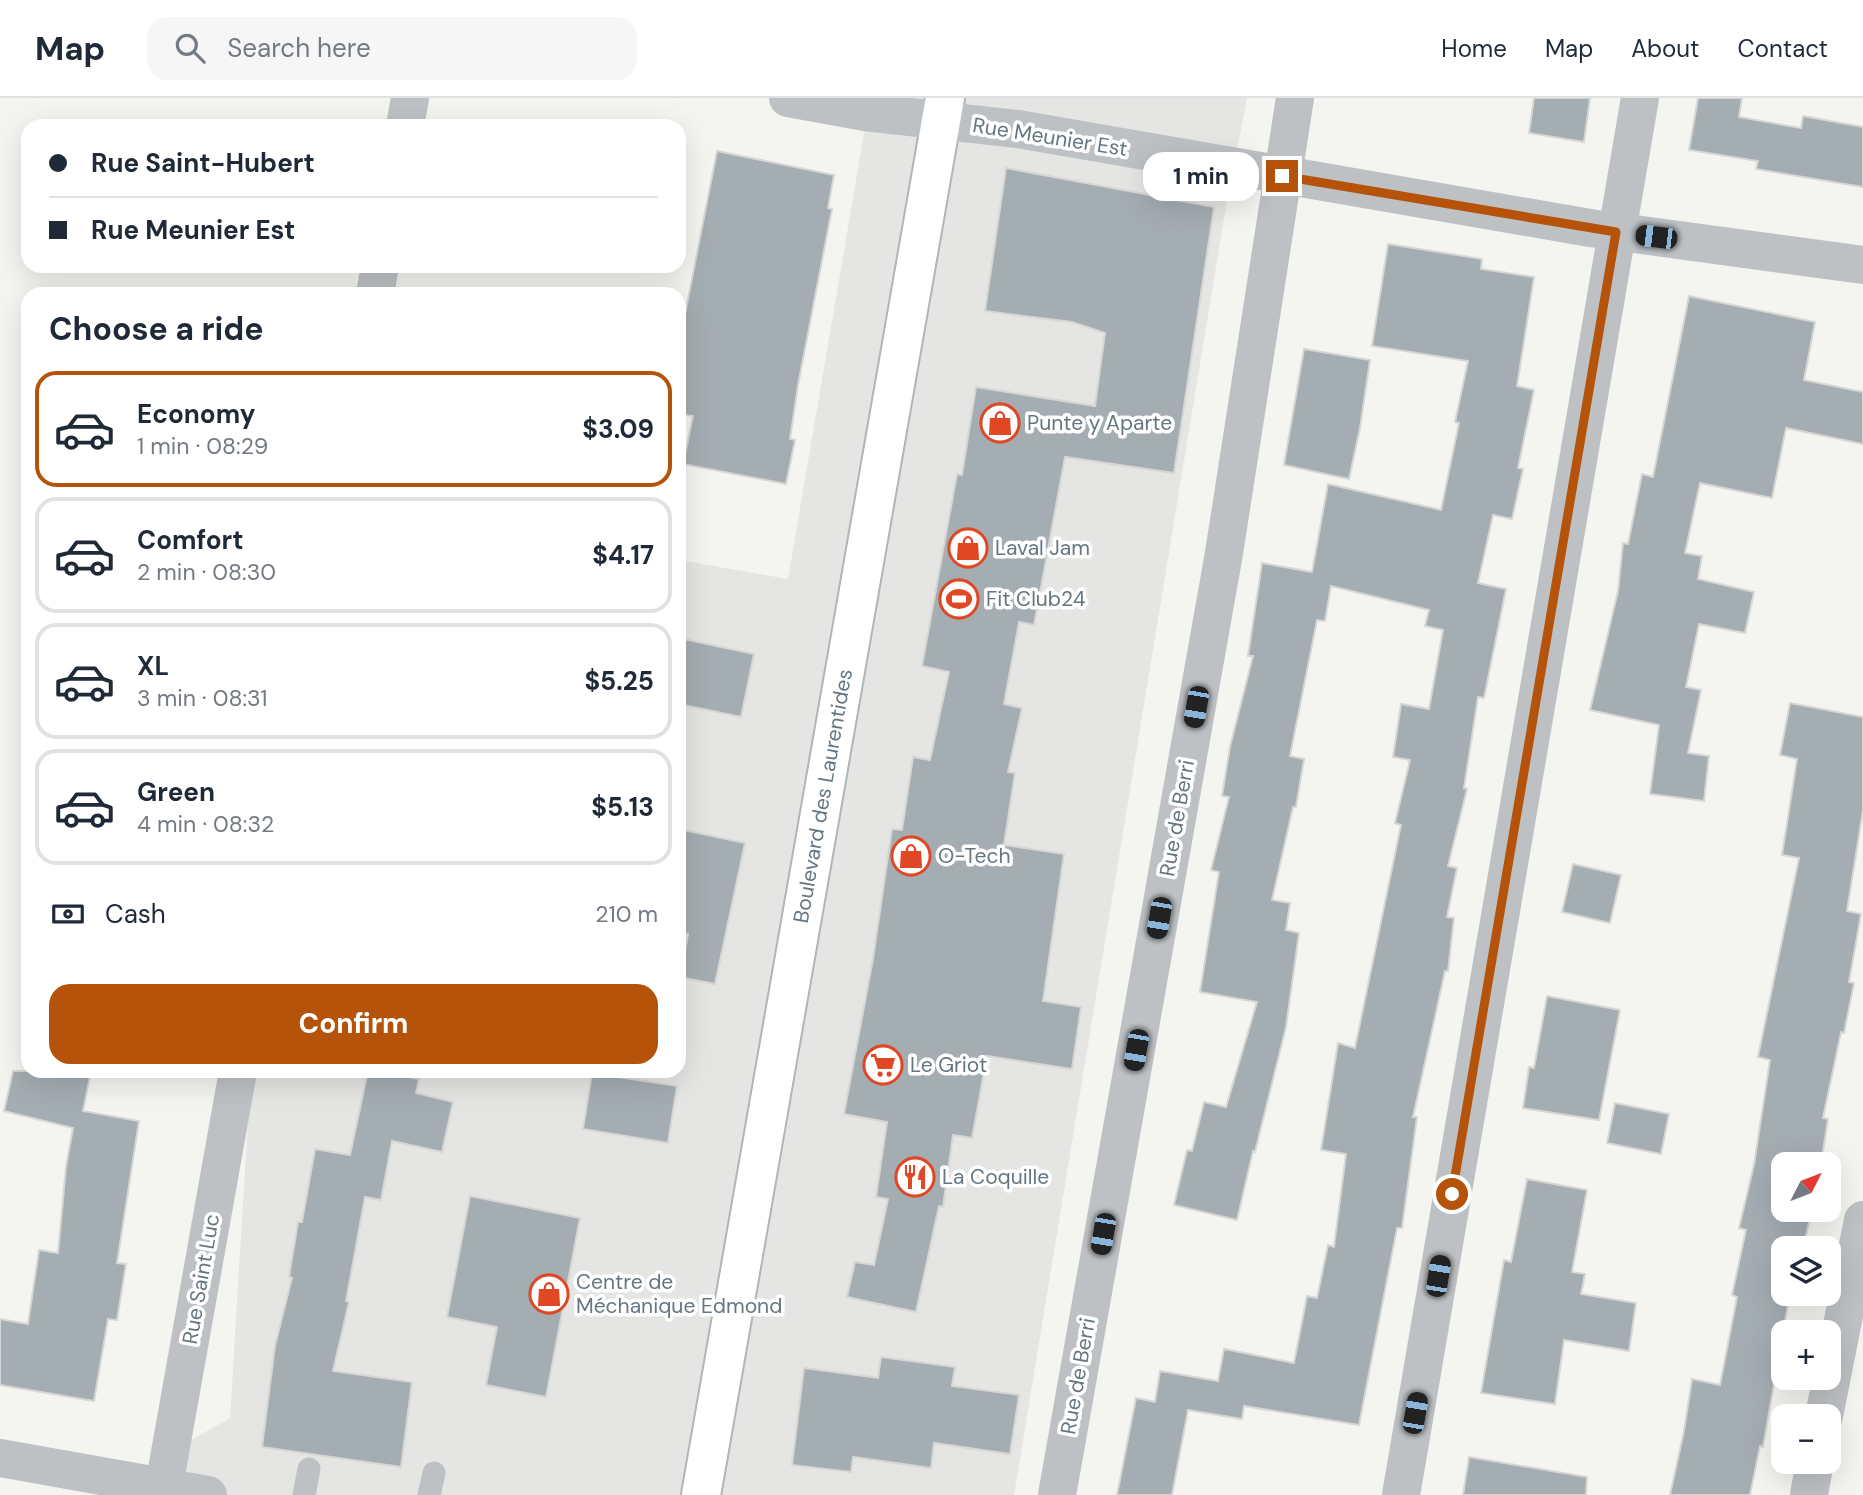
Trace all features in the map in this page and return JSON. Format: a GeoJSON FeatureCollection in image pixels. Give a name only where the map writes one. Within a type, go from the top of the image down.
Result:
{"type":"FeatureCollection","features":[{"type":"Feature","properties":{"kind":"main road","name":"Boulevard des Laurentides"},"geometry":{"type":"LineString","coordinates":[[701,1495],[943,109]]}},
{"type":"Feature","properties":{"kind":"street"},"geometry":{"type":"LineString","coordinates":[[406,119],[410,98]]}},
{"type":"Feature","properties":{"kind":"street","name":"Rue Meunier Est"},"geometry":{"type":"LineString","coordinates":[[788,98],[865,112],[943,109],[1018,129],[1282,176],[1616,232],[1863,265]]}},
{"type":"Feature","properties":{"kind":"street","name":"Rue de Berri"},"geometry":{"type":"LineString","coordinates":[[1057,1495],[1224,553],[1295,98]]}},
{"type":"Feature","properties":{"kind":"street"},"geometry":{"type":"LineString","coordinates":[[1401,1495],[1640,98]]}},
{"type":"Feature","properties":{"kind":"street","name":"Rue Saint Luc"},"geometry":{"type":"LineString","coordinates":[[164,1486],[237,1078]]}},
{"type":"Feature","properties":{"kind":"street"},"geometry":{"type":"LineString","coordinates":[[1826,1404],[1863,1220]]}},
{"type":"Feature","properties":{"kind":"street"},"geometry":{"type":"LineString","coordinates":[[0,1458],[89,1485],[164,1486],[208,1495]]}},
{"type":"Feature","properties":{"kind":"street"},"geometry":{"type":"LineString","coordinates":[[1809,1495],[1813,1474]]}},
{"type":"Feature","properties":{"kind":"lane"},"geometry":{"type":"LineString","coordinates":[[304,1495],[309,1469]]}},
{"type":"Feature","properties":{"kind":"shaded area"},"geometry":{"type":"Polygon","coordinates":[[[870,98],[1247,98],[1225,212],[1014,1495],[161,1495],[170,1452],[230,1418],[251,1078],[686,1078],[686,561],[788,579],[870,98]]]}},
{"type":"Feature","properties":{"kind":"building"},"geometry":{"type":"Polygon","coordinates":[[[1534,98],[1590,98],[1584,142],[1529,133],[1534,98]]]}},
{"type":"Feature","properties":{"kind":"building"},"geometry":{"type":"Polygon","coordinates":[[[1698,98],[1742,98],[1739,117],[1801,128],[1803,116],[1863,127],[1863,187],[1756,169],[1758,161],[1689,150],[1698,98]]]}},
{"type":"Feature","properties":{"kind":"building"},"geometry":{"type":"Polygon","coordinates":[[[717,151],[834,175],[828,208],[832,209],[798,385],[790,439],[795,440],[786,484],[686,465],[686,450],[693,416],[686,415],[686,309],[717,151]]]}},
{"type":"Feature","properties":{"kind":"building"},"geometry":{"type":"Polygon","coordinates":[[[1006,168],[1214,207],[1174,473],[1065,457],[1034,625],[1019,622],[1004,704],[1022,708],[1008,772],[1015,773],[1004,845],[1064,854],[1043,1001],[1081,1007],[1072,1069],[987,1056],[972,1138],[953,1135],[943,1207],[939,1206],[916,1312],[847,1297],[855,1262],[874,1265],[888,1199],[876,1197],[887,1122],[844,1114],[873,959],[892,829],[902,830],[913,757],[930,760],[949,672],[922,666],[957,474],[962,475],[976,387],[1095,406],[1105,333],[1072,322],[985,311],[1006,168]]]}},
{"type":"Feature","properties":{"kind":"building"},"geometry":{"type":"Polygon","coordinates":[[[1388,244],[1482,259],[1481,269],[1534,277],[1517,386],[1534,390],[1518,468],[1523,469],[1512,519],[1493,515],[1478,583],[1506,589],[1484,698],[1478,697],[1464,788],[1467,789],[1448,866],[1457,868],[1447,917],[1454,918],[1448,971],[1445,971],[1413,1117],[1417,1117],[1402,1228],[1397,1228],[1359,1425],[1244,1406],[1242,1419],[1188,1410],[1172,1495],[1117,1495],[1136,1398],[1155,1402],[1160,1371],[1218,1381],[1224,1349],[1294,1363],[1307,1296],[1317,1298],[1328,1245],[1334,1247],[1346,1154],[1321,1150],[1338,1043],[1355,1048],[1401,825],[1395,823],[1410,760],[1393,757],[1401,704],[1429,709],[1443,630],[1425,626],[1429,610],[1331,586],[1325,621],[1317,620],[1290,756],[1304,759],[1296,807],[1293,807],[1272,900],[1290,903],[1286,930],[1299,933],[1286,1027],[1255,1152],[1253,1151],[1237,1220],[1174,1205],[1187,1150],[1192,1151],[1204,1102],[1226,1107],[1257,1002],[1200,992],[1219,872],[1211,870],[1229,797],[1222,796],[1230,747],[1253,656],[1248,656],[1262,563],[1312,572],[1328,484],[1441,510],[1459,423],[1455,422],[1468,361],[1372,346],[1388,244]]]}},
{"type":"Feature","properties":{"kind":"building"},"geometry":{"type":"Polygon","coordinates":[[[1689,296],[1815,322],[1804,380],[1863,392],[1863,444],[1786,428],[1772,498],[1700,483],[1685,553],[1702,556],[1698,579],[1754,592],[1745,633],[1699,624],[1686,687],[1701,690],[1688,753],[1709,756],[1704,801],[1650,794],[1659,725],[1590,710],[1618,591],[1623,543],[1628,544],[1642,474],[1653,477],[1689,296]]]}},
{"type":"Feature","properties":{"kind":"building"},"geometry":{"type":"Polygon","coordinates":[[[1304,349],[1370,360],[1349,479],[1284,465],[1304,349]]]}},
{"type":"Feature","properties":{"kind":"building"},"geometry":{"type":"Polygon","coordinates":[[[686,639],[754,654],[741,717],[686,705],[686,639]]]}},
{"type":"Feature","properties":{"kind":"building"},"geometry":{"type":"Polygon","coordinates":[[[1790,703],[1863,717],[1863,810],[1847,911],[1861,914],[1849,982],[1854,983],[1823,1118],[1828,1119],[1823,1152],[1771,1152],[1771,1222],[1809,1222],[1806,1236],[1771,1236],[1771,1306],[1788,1306],[1785,1320],[1771,1320],[1773,1390],[1763,1447],[1760,1446],[1750,1495],[1670,1495],[1692,1379],[1720,1385],[1737,1297],[1732,1295],[1746,1230],[1739,1228],[1754,1165],[1770,1060],[1758,1057],[1799,858],[1782,855],[1797,759],[1780,755],[1790,703]]]}},
{"type":"Feature","properties":{"kind":"building"},"geometry":{"type":"Polygon","coordinates":[[[686,830],[745,843],[715,984],[686,978],[686,830]]]}},
{"type":"Feature","properties":{"kind":"building"},"geometry":{"type":"Polygon","coordinates":[[[1573,864],[1621,875],[1610,923],[1562,912],[1573,864]]]}},
{"type":"Feature","properties":{"kind":"building"},"geometry":{"type":"Polygon","coordinates":[[[1547,996],[1620,1010],[1599,1120],[1523,1108],[1529,1067],[1534,1068],[1547,996]]]}},
{"type":"Feature","properties":{"kind":"building"},"geometry":{"type":"Polygon","coordinates":[[[13,1071],[21,1071],[21,1078],[90,1078],[83,1111],[139,1121],[117,1263],[126,1264],[117,1320],[108,1319],[94,1401],[0,1385],[0,1319],[28,1324],[39,1250],[58,1253],[66,1167],[73,1128],[4,1111],[13,1071]]]}},
{"type":"Feature","properties":{"kind":"building"},"geometry":{"type":"Polygon","coordinates":[[[366,1078],[419,1079],[416,1093],[453,1102],[442,1152],[392,1141],[381,1200],[365,1197],[346,1301],[349,1302],[333,1371],[412,1382],[401,1467],[262,1447],[275,1346],[292,1278],[289,1277],[298,1222],[302,1222],[315,1149],[350,1155],[366,1078]]]}},
{"type":"Feature","properties":{"kind":"building"},"geometry":{"type":"Polygon","coordinates":[[[591,1078],[625,1078],[677,1086],[668,1143],[583,1129],[591,1078]]]}},
{"type":"Feature","properties":{"kind":"building"},"geometry":{"type":"Polygon","coordinates":[[[1615,1103],[1669,1114],[1661,1154],[1607,1143],[1615,1103]]]}},
{"type":"Feature","properties":{"kind":"building"},"geometry":{"type":"Polygon","coordinates":[[[1527,1179],[1587,1190],[1572,1272],[1585,1274],[1581,1294],[1636,1303],[1629,1351],[1564,1340],[1555,1404],[1481,1393],[1504,1260],[1511,1262],[1527,1179]]]}},
{"type":"Feature","properties":{"kind":"building"},"geometry":{"type":"Polygon","coordinates":[[[470,1196],[580,1218],[546,1397],[486,1385],[497,1327],[447,1317],[470,1196]]]}},
{"type":"Feature","properties":{"kind":"building"},"geometry":{"type":"Polygon","coordinates":[[[881,1357],[955,1367],[952,1386],[1019,1395],[1010,1454],[934,1443],[931,1468],[853,1457],[851,1472],[792,1465],[804,1368],[878,1378],[881,1357]]]}},
{"type":"Feature","properties":{"kind":"building"},"geometry":{"type":"Polygon","coordinates":[[[1469,1457],[1587,1477],[1586,1495],[1463,1495],[1469,1457]]]}},
{"type":"Feature","properties":{"kind":"place","name":"Punte y Aparte"},"geometry":{"type":"Point","coordinates":[1000,423]}},
{"type":"Feature","properties":{"kind":"place","name":"Laval Jam"},"geometry":{"type":"Point","coordinates":[968,548]}},
{"type":"Feature","properties":{"kind":"place","name":"Fit Club24"},"geometry":{"type":"Point","coordinates":[959,599]}},
{"type":"Feature","properties":{"kind":"place","name":"O-Tech"},"geometry":{"type":"Point","coordinates":[911,856]}},
{"type":"Feature","properties":{"kind":"place","name":"Le Griot"},"geometry":{"type":"Point","coordinates":[883,1065]}},
{"type":"Feature","properties":{"kind":"place","name":"La Coquille"},"geometry":{"type":"Point","coordinates":[915,1177]}},
{"type":"Feature","properties":{"kind":"place","name":"Centre de Méchanique Edmond"},"geometry":{"type":"Point","coordinates":[549,1294]}},
{"type":"Feature","properties":{"kind":"route"},"geometry":{"type":"LineString","coordinates":[[1282,176],[1616,232],[1452,1194]]}}]}
